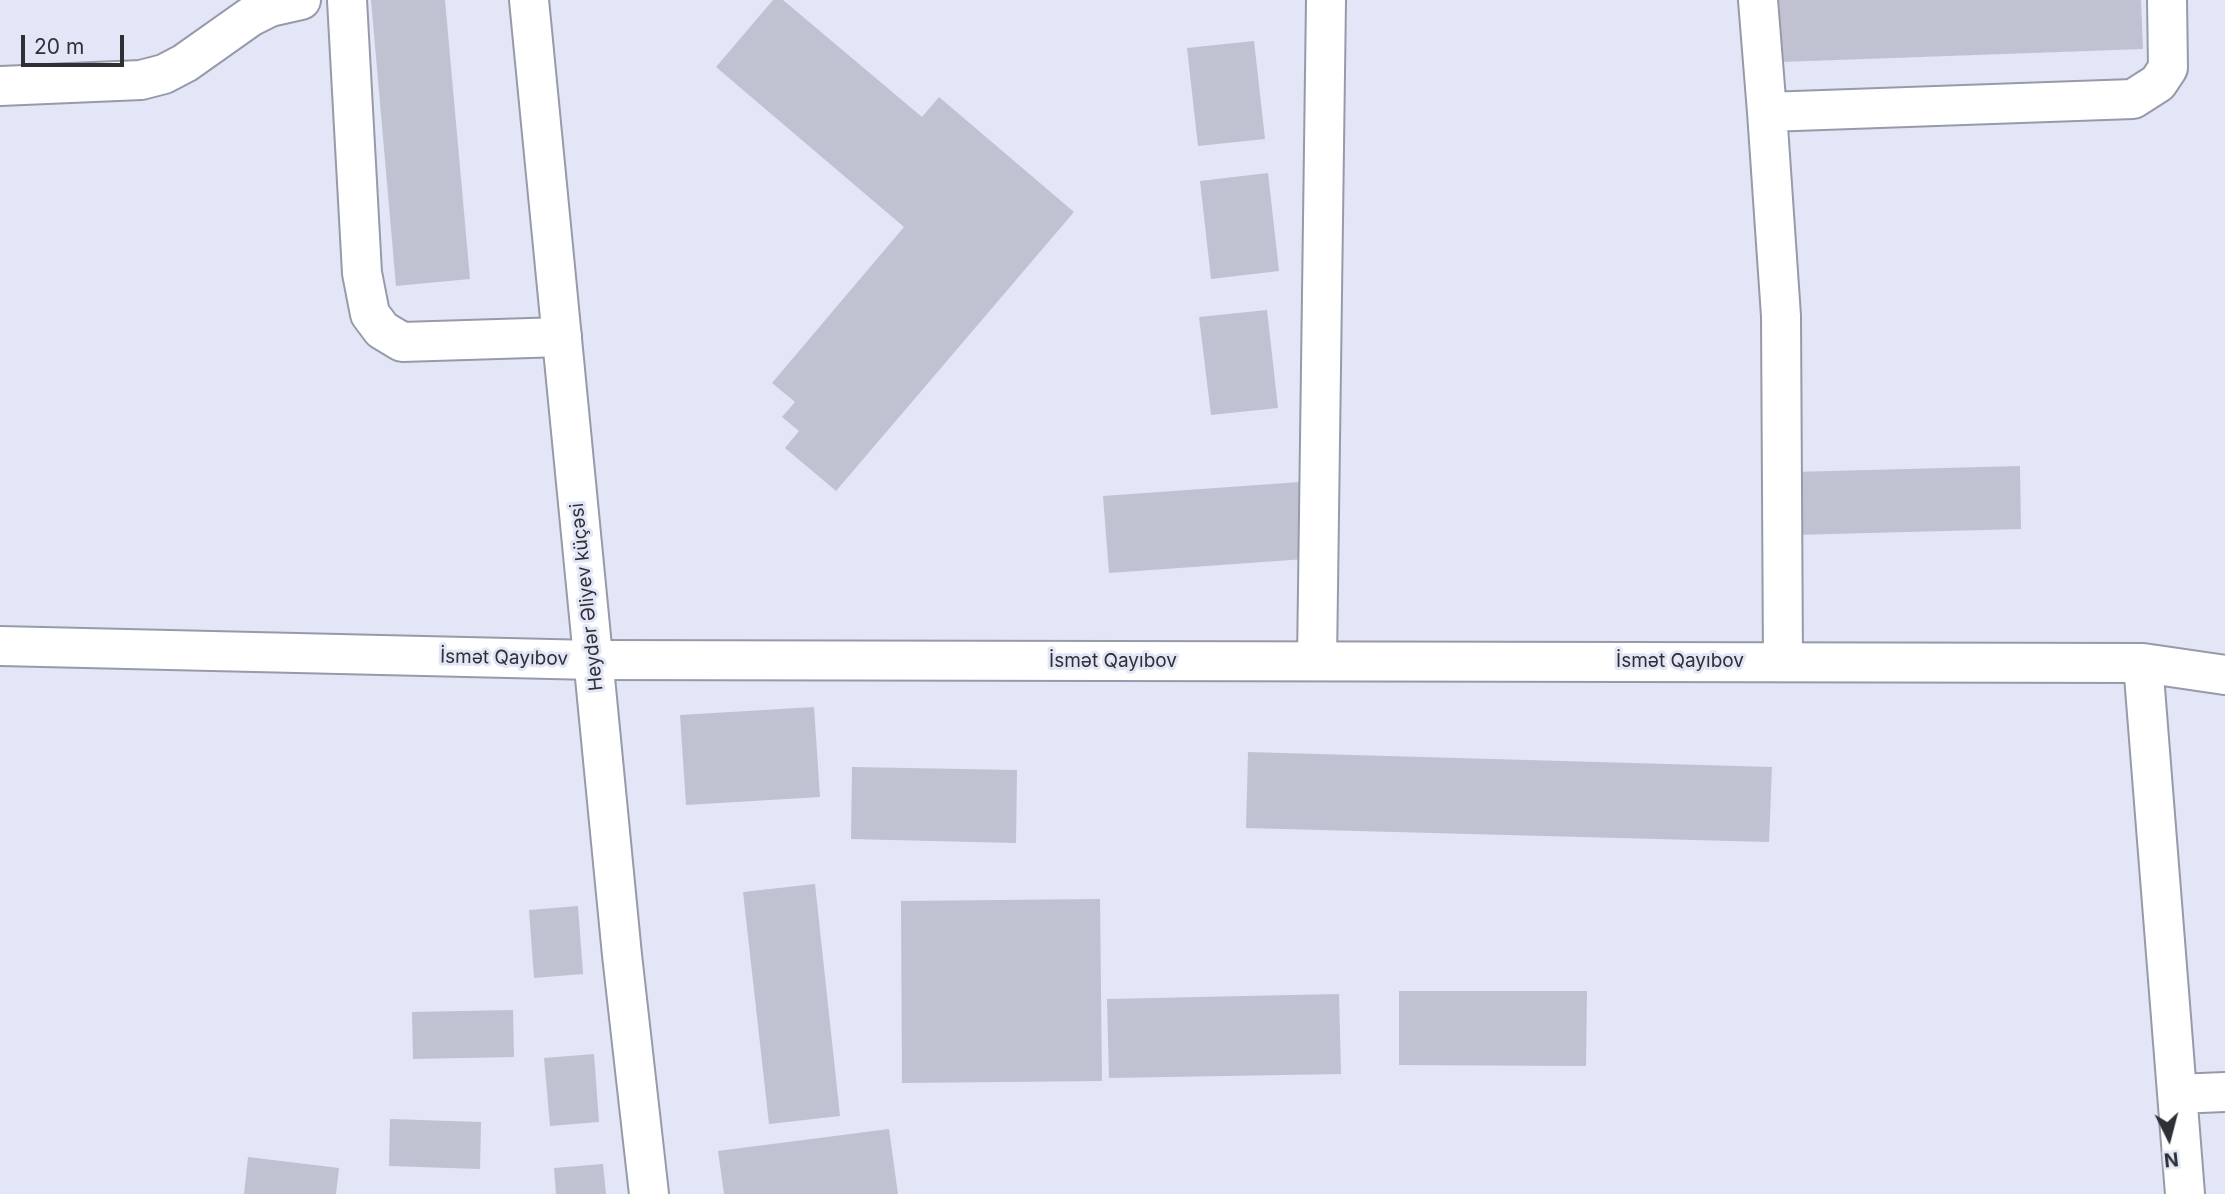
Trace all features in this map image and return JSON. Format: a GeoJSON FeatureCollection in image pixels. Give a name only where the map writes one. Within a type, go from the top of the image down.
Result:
{"type":"FeatureCollection","features":[{"type":"Feature","properties":{"kind":"street"},"geometry":{"type":"LineString","coordinates":[[0,86],[141,80],[164,74],[185,63],[250,17],[270,7],[300,0]]}},
{"type":"Feature","properties":{"kind":"street"},"geometry":{"type":"LineString","coordinates":[[348,0],[362,273],[370,314],[382,330],[402,342],[562,337]]}},
{"type":"Feature","properties":{"kind":"street","name":"Heydər Əliyev küçəsi"},"geometry":{"type":"LineString","coordinates":[[529,0],[622,955],[649,1194]]}},
{"type":"Feature","properties":{"kind":"street"},"geometry":{"type":"LineString","coordinates":[[1317,661],[1326,0]]}},
{"type":"Feature","properties":{"kind":"street"},"geometry":{"type":"LineString","coordinates":[[1758,0],[1781,316],[1783,662]]}},
{"type":"Feature","properties":{"kind":"street"},"geometry":{"type":"LineString","coordinates":[[1768,112],[2133,99],[2158,83],[2168,68],[2167,0]]}},
{"type":"Feature","properties":{"kind":"street","name":"İsmət Qayıbov"},"geometry":{"type":"LineString","coordinates":[[0,646],[593,660],[2143,663],[2225,675]]}},
{"type":"Feature","properties":{"kind":"street"},"geometry":{"type":"LineString","coordinates":[[2143,663],[2185,1194]]}},
{"type":"Feature","properties":{"kind":"street"},"geometry":{"type":"LineString","coordinates":[[2177,1094],[2225,1092]]}},
{"type":"Feature","properties":{"kind":"building"},"geometry":{"type":"Polygon","coordinates":[[[371,0],[445,0],[470,279],[396,286],[371,0]]]}},
{"type":"Feature","properties":{"kind":"building"},"geometry":{"type":"Polygon","coordinates":[[[773,0],[783,0],[922,117],[939,97],[1074,212],[836,491],[785,448],[799,431],[782,417],[795,402],[772,383],[904,227],[716,67],[773,0]]]}},
{"type":"Feature","properties":{"kind":"building"},"geometry":{"type":"Polygon","coordinates":[[[1779,0],[2141,0],[2143,49],[1781,62],[1779,0]]]}},
{"type":"Feature","properties":{"kind":"building"},"geometry":{"type":"Polygon","coordinates":[[[1254,41],[1265,139],[1198,146],[1187,48],[1254,41]]]}},
{"type":"Feature","properties":{"kind":"building"},"geometry":{"type":"Polygon","coordinates":[[[1268,173],[1279,271],[1211,279],[1200,181],[1268,173]]]}},
{"type":"Feature","properties":{"kind":"building"},"geometry":{"type":"Polygon","coordinates":[[[1267,310],[1278,408],[1211,415],[1199,317],[1267,310]]]}},
{"type":"Feature","properties":{"kind":"building"},"geometry":{"type":"Polygon","coordinates":[[[2020,466],[2021,529],[1794,535],[1793,472],[2020,466]]]}},
{"type":"Feature","properties":{"kind":"building"},"geometry":{"type":"Polygon","coordinates":[[[1300,482],[1305,559],[1109,573],[1103,496],[1300,482]]]}},
{"type":"Feature","properties":{"kind":"building"},"geometry":{"type":"Polygon","coordinates":[[[814,707],[820,797],[686,805],[680,715],[814,707]]]}},
{"type":"Feature","properties":{"kind":"building"},"geometry":{"type":"Polygon","coordinates":[[[1248,752],[1772,767],[1769,842],[1246,828],[1248,752]]]}},
{"type":"Feature","properties":{"kind":"building"},"geometry":{"type":"Polygon","coordinates":[[[852,767],[1017,770],[1016,843],[851,839],[852,767]]]}},
{"type":"Feature","properties":{"kind":"building"},"geometry":{"type":"Polygon","coordinates":[[[815,884],[840,1116],[769,1124],[743,892],[815,884]]]}},
{"type":"Feature","properties":{"kind":"building"},"geometry":{"type":"Polygon","coordinates":[[[1100,899],[1102,1081],[902,1083],[901,901],[1100,899]]]}},
{"type":"Feature","properties":{"kind":"building"},"geometry":{"type":"Polygon","coordinates":[[[578,906],[583,974],[534,978],[529,910],[578,906]]]}},
{"type":"Feature","properties":{"kind":"building"},"geometry":{"type":"Polygon","coordinates":[[[1399,991],[1587,991],[1586,1066],[1399,1065],[1399,991]]]}},
{"type":"Feature","properties":{"kind":"building"},"geometry":{"type":"Polygon","coordinates":[[[1339,994],[1341,1074],[1109,1078],[1107,999],[1339,994]]]}},
{"type":"Feature","properties":{"kind":"building"},"geometry":{"type":"Polygon","coordinates":[[[513,1010],[514,1057],[413,1059],[412,1012],[513,1010]]]}},
{"type":"Feature","properties":{"kind":"building"},"geometry":{"type":"Polygon","coordinates":[[[594,1054],[599,1122],[550,1126],[544,1058],[594,1054]]]}},
{"type":"Feature","properties":{"kind":"building"},"geometry":{"type":"Polygon","coordinates":[[[390,1119],[481,1122],[480,1169],[389,1166],[390,1119]]]}},
{"type":"Feature","properties":{"kind":"building"},"geometry":{"type":"Polygon","coordinates":[[[889,1129],[898,1194],[724,1194],[718,1151],[889,1129]]]}},
{"type":"Feature","properties":{"kind":"building"},"geometry":{"type":"Polygon","coordinates":[[[248,1157],[339,1168],[336,1194],[244,1194],[248,1157]]]}},
{"type":"Feature","properties":{"kind":"building"},"geometry":{"type":"Polygon","coordinates":[[[603,1164],[606,1194],[556,1194],[554,1168],[603,1164]]]}}]}
